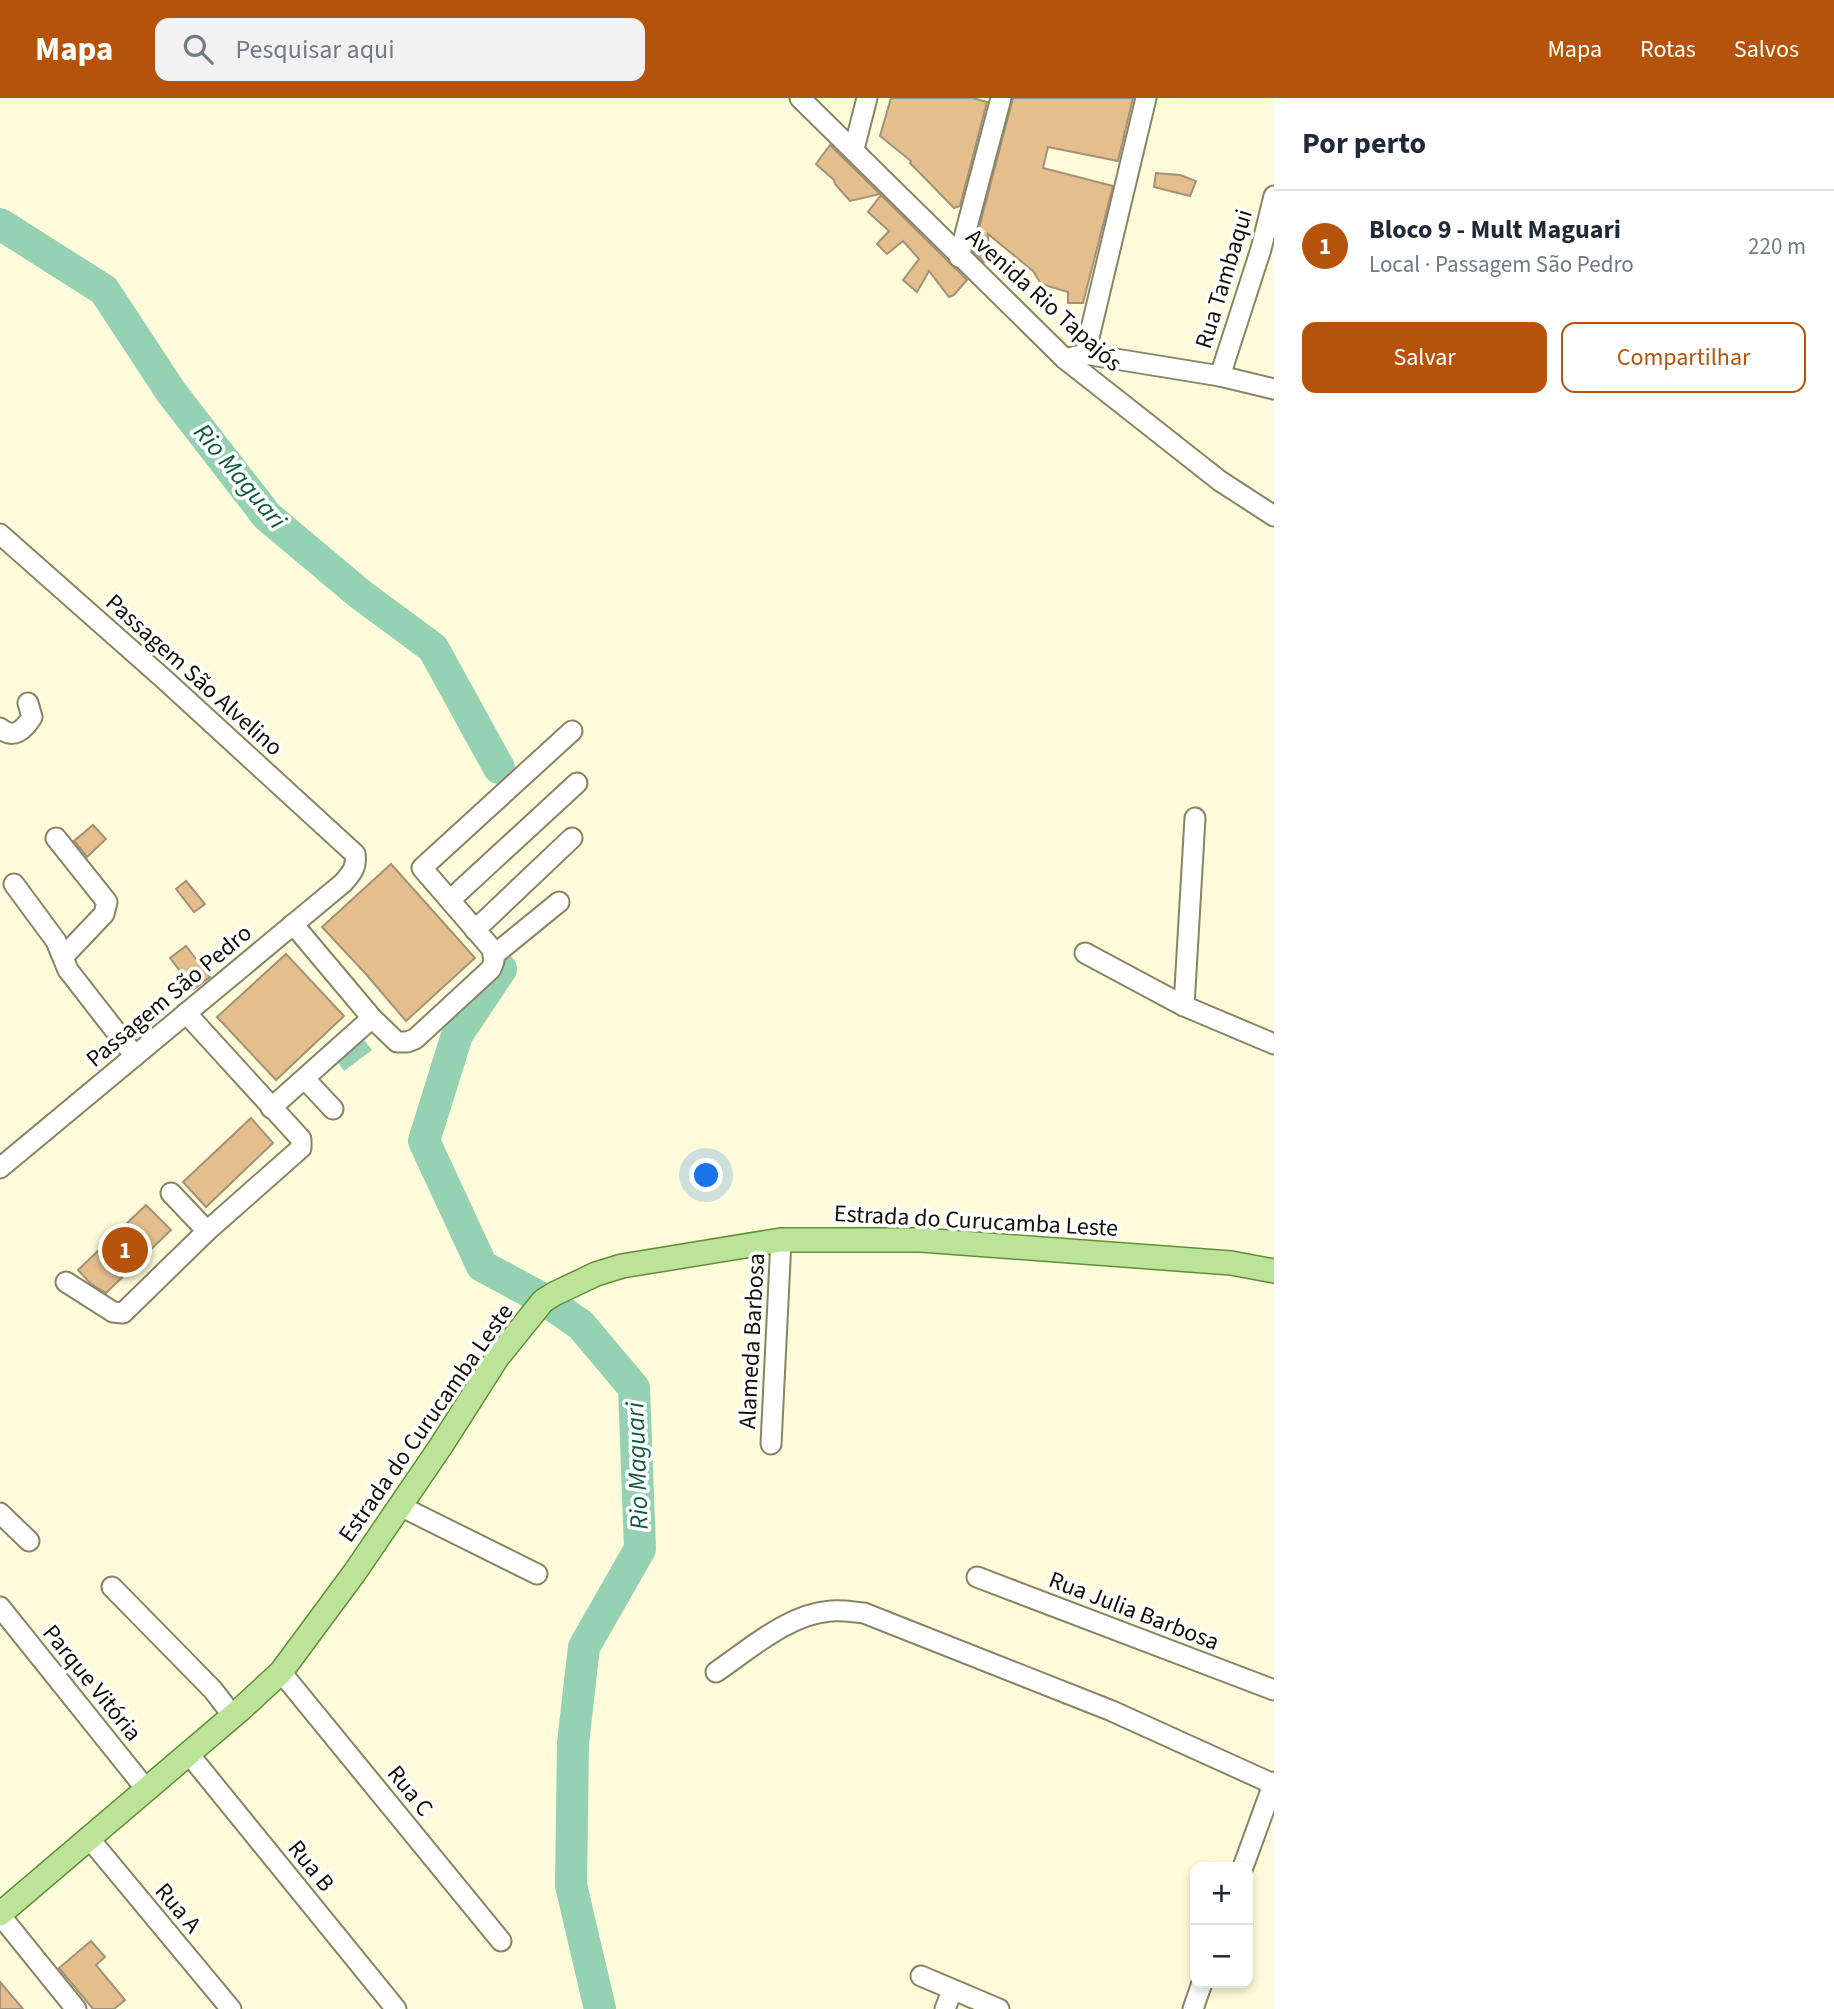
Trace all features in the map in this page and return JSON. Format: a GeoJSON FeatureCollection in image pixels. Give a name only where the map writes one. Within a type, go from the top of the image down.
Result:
{"type":"FeatureCollection","features":[{"type":"Feature","properties":{"kind":"main road","name":"Estrada do Curucamba Leste"},"geometry":{"type":"LineString","coordinates":[[0,1914],[281,1672],[355,1572],[497,1358],[549,1298],[596,1274],[622,1266],[781,1240],[922,1240],[1231,1264],[1274,1271]]}},
{"type":"Feature","properties":{"kind":"street","name":"Avenida Rio Tapajós"},"geometry":{"type":"LineString","coordinates":[[800,98],[1065,359],[1220,481],[1274,516]]}},
{"type":"Feature","properties":{"kind":"street"},"geometry":{"type":"LineString","coordinates":[[853,149],[867,98]]}},
{"type":"Feature","properties":{"kind":"street"},"geometry":{"type":"LineString","coordinates":[[959,257],[1001,98]]}},
{"type":"Feature","properties":{"kind":"street"},"geometry":{"type":"LineString","coordinates":[[1085,354],[1146,98]]}},
{"type":"Feature","properties":{"kind":"street","name":"Rua Tambaqui"},"geometry":{"type":"LineString","coordinates":[[1220,376],[1267,251],[1274,196]]}},
{"type":"Feature","properties":{"kind":"street"},"geometry":{"type":"LineString","coordinates":[[1065,359],[1085,354],[1220,376],[1274,389]]}},
{"type":"Feature","properties":{"kind":"street","name":"Passagem São Alvelino"},"geometry":{"type":"LineString","coordinates":[[0,534],[355,854]]}},
{"type":"Feature","properties":{"kind":"street"},"geometry":{"type":"LineString","coordinates":[[0,728],[8,734],[16,733],[24,727],[32,717],[28,703]]}},
{"type":"Feature","properties":{"kind":"street"},"geometry":{"type":"LineString","coordinates":[[494,955],[422,867],[572,731]]}},
{"type":"Feature","properties":{"kind":"street"},"geometry":{"type":"LineString","coordinates":[[450,901],[577,783]]}},
{"type":"Feature","properties":{"kind":"street"},"geometry":{"type":"LineString","coordinates":[[1184,1006],[1195,818]]}},
{"type":"Feature","properties":{"kind":"street"},"geometry":{"type":"LineString","coordinates":[[56,838],[107,902],[104,914],[64,956]]}},
{"type":"Feature","properties":{"kind":"street"},"geometry":{"type":"LineString","coordinates":[[475,930],[572,838]]}},
{"type":"Feature","properties":{"kind":"street","name":"Passagem São Pedro"},"geometry":{"type":"LineString","coordinates":[[0,1168],[343,883],[353,872],[355,854]]}},
{"type":"Feature","properties":{"kind":"street"},"geometry":{"type":"LineString","coordinates":[[14,884],[56,941],[68,970],[135,1056]]}},
{"type":"Feature","properties":{"kind":"street"},"geometry":{"type":"LineString","coordinates":[[293,924],[372,1018],[397,1042],[412,1041],[491,969],[494,955],[559,902]]}},
{"type":"Feature","properties":{"kind":"street"},"geometry":{"type":"LineString","coordinates":[[1085,953],[1184,1006],[1274,1044]]}},
{"type":"Feature","properties":{"kind":"street"},"geometry":{"type":"LineString","coordinates":[[66,1282],[113,1312],[122,1313],[207,1231],[301,1148],[301,1139],[186,1013]]}},
{"type":"Feature","properties":{"kind":"street"},"geometry":{"type":"LineString","coordinates":[[271,1108],[372,1018]]}},
{"type":"Feature","properties":{"kind":"street"},"geometry":{"type":"LineString","coordinates":[[305,1079],[333,1109]]}},
{"type":"Feature","properties":{"kind":"street"},"geometry":{"type":"LineString","coordinates":[[171,1193],[207,1231]]}},
{"type":"Feature","properties":{"kind":"street","name":"Alameda Barbosa"},"geometry":{"type":"LineString","coordinates":[[771,1444],[781,1240]]}},
{"type":"Feature","properties":{"kind":"street"},"geometry":{"type":"LineString","coordinates":[[400,1506],[537,1574]]}},
{"type":"Feature","properties":{"kind":"street"},"geometry":{"type":"LineString","coordinates":[[0,1513],[29,1541]]}},
{"type":"Feature","properties":{"kind":"street","name":"Rua Julia Barbosa"},"geometry":{"type":"LineString","coordinates":[[977,1577],[1274,1690]]}},
{"type":"Feature","properties":{"kind":"street"},"geometry":{"type":"LineString","coordinates":[[112,1587],[212,1690],[233,1716]]}},
{"type":"Feature","properties":{"kind":"street","name":"Parque Vitória"},"geometry":{"type":"LineString","coordinates":[[0,1607],[146,1789]]}},
{"type":"Feature","properties":{"kind":"street"},"geometry":{"type":"LineString","coordinates":[[716,1672],[800,1618],[830,1611],[864,1613],[1112,1711],[1274,1783],[1245,1862]]}},
{"type":"Feature","properties":{"kind":"street","name":"Rua C"},"geometry":{"type":"LineString","coordinates":[[281,1672],[500,1941]]}},
{"type":"Feature","properties":{"kind":"street","name":"Rua B"},"geometry":{"type":"LineString","coordinates":[[188,1753],[396,2009]]}},
{"type":"Feature","properties":{"kind":"street","name":"Rua A"},"geometry":{"type":"LineString","coordinates":[[88,1838],[231,2009]]}},
{"type":"Feature","properties":{"kind":"street"},"geometry":{"type":"LineString","coordinates":[[0,1914],[76,2009]]}},
{"type":"Feature","properties":{"kind":"street"},"geometry":{"type":"LineString","coordinates":[[921,1976],[948,2000],[999,2009]]}},
{"type":"Feature","properties":{"kind":"street"},"geometry":{"type":"LineString","coordinates":[[1193,2009],[1200,1988]]}},
{"type":"Feature","properties":{"kind":"shaded area"},"geometry":{"type":"Polygon","coordinates":[[[364,1040],[372,1050],[344,1071],[336,1059],[364,1040]]]}},
{"type":"Feature","properties":{"kind":"building"},"geometry":{"type":"Polygon","coordinates":[[[891,98],[973,98],[987,102],[960,206],[954,208],[911,161],[880,136],[891,98]]]}},
{"type":"Feature","properties":{"kind":"building"},"geometry":{"type":"Polygon","coordinates":[[[1013,98],[1133,98],[1118,161],[1048,147],[1043,168],[1113,186],[1083,303],[1068,303],[1068,292],[1041,284],[1033,271],[988,234],[989,256],[984,262],[973,251],[1013,98]]]}},
{"type":"Feature","properties":{"kind":"building"},"geometry":{"type":"Polygon","coordinates":[[[830,145],[880,194],[850,201],[834,180],[816,164],[830,145]]]}},
{"type":"Feature","properties":{"kind":"building"},"geometry":{"type":"Polygon","coordinates":[[[1156,173],[1180,175],[1196,181],[1190,196],[1154,187],[1156,173]]]}},
{"type":"Feature","properties":{"kind":"building"},"geometry":{"type":"Polygon","coordinates":[[[881,195],[967,280],[954,295],[949,297],[929,271],[917,292],[903,280],[919,259],[903,241],[887,254],[877,244],[889,231],[868,212],[881,195]]]}},
{"type":"Feature","properties":{"kind":"building"},"geometry":{"type":"Polygon","coordinates":[[[93,825],[106,839],[87,857],[74,841],[93,825]]]}},
{"type":"Feature","properties":{"kind":"building"},"geometry":{"type":"Polygon","coordinates":[[[391,864],[475,958],[406,1021],[322,927],[391,864]]]}},
{"type":"Feature","properties":{"kind":"building"},"geometry":{"type":"Polygon","coordinates":[[[186,881],[205,904],[194,912],[176,889],[186,881]]]}},
{"type":"Feature","properties":{"kind":"building"},"geometry":{"type":"Polygon","coordinates":[[[186,946],[210,977],[194,989],[170,958],[186,946]]]}},
{"type":"Feature","properties":{"kind":"building"},"geometry":{"type":"Polygon","coordinates":[[[286,954],[344,1016],[276,1080],[217,1017],[286,954]]]}},
{"type":"Feature","properties":{"kind":"building"},"geometry":{"type":"Polygon","coordinates":[[[251,1118],[273,1143],[206,1207],[183,1182],[251,1118]]]}},
{"type":"Feature","properties":{"kind":"building"},"geometry":{"type":"Polygon","coordinates":[[[146,1205],[171,1230],[106,1293],[91,1284],[78,1270],[146,1205]]]}},
{"type":"Feature","properties":{"kind":"building"},"geometry":{"type":"Polygon","coordinates":[[[91,1941],[105,1957],[96,1965],[125,2000],[114,2009],[93,2009],[59,1968],[91,1941]]]}},
{"type":"Feature","properties":{"kind":"building"},"geometry":{"type":"Polygon","coordinates":[[[0,1982],[23,2009],[0,2009],[0,1982]]]}},
{"type":"Feature","properties":{"kind":"waterway","name":"Rio Maguari"},"geometry":{"type":"LineString","coordinates":[[0,224],[104,290],[171,392],[267,516],[360,594],[433,648],[499,768]]}},
{"type":"Feature","properties":{"kind":"waterway","name":"Rio Maguari"},"geometry":{"type":"LineString","coordinates":[[501,969],[457,1035],[424,1141],[482,1266],[545,1300],[581,1325],[634,1388],[640,1549],[584,1647],[573,1743],[571,1885],[600,2009]]}},
{"type":"Feature","properties":{"kind":"place","name":"Bloco 9 - Mult Maguari"},"geometry":{"type":"Point","coordinates":[125,1250]}}]}
